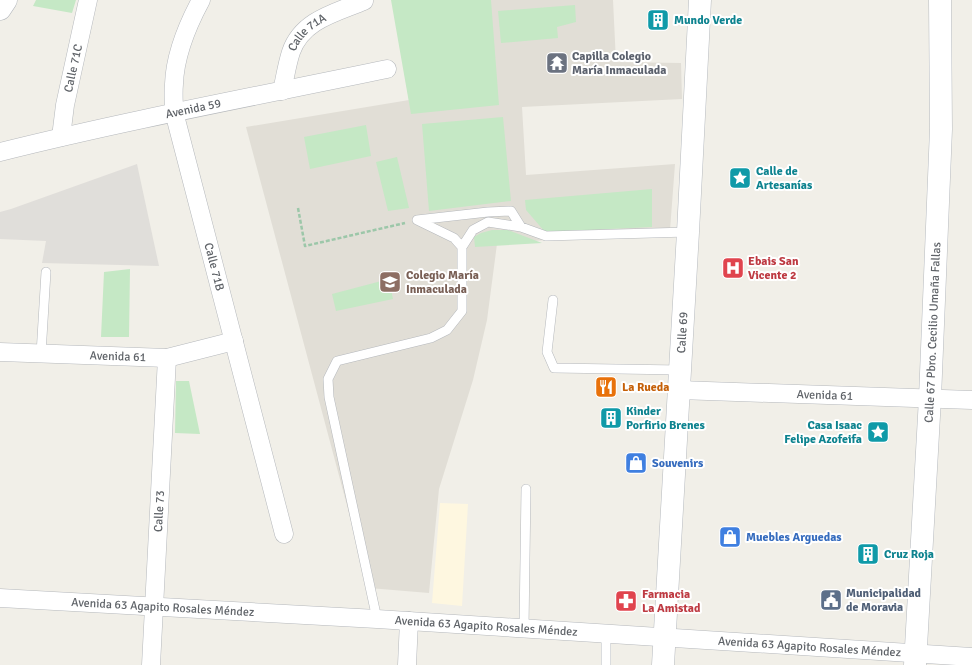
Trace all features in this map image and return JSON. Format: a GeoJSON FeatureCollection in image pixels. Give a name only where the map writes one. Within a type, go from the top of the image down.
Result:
{"type":"FeatureCollection","features":[{"type":"Feature","properties":{"kind":"main road"},"geometry":{"type":"LineString","coordinates":[[0,9],[6,0]]}},
{"type":"Feature","properties":{"kind":"main road","name":"Calle 69"},"geometry":{"type":"LineString","coordinates":[[663,665],[700,0]]}},
{"type":"Feature","properties":{"kind":"main road","name":"Calle 67 Pbro. Cecilio Umaña Fallas"},"geometry":{"type":"LineString","coordinates":[[916,659],[930,398],[941,129],[940,0]]}},
{"type":"Feature","properties":{"kind":"street","name":"Calle 71C"},"geometry":{"type":"LineString","coordinates":[[62,137],[65,105],[88,0]]}},
{"type":"Feature","properties":{"kind":"street","name":"Calle 71B"},"geometry":{"type":"LineString","coordinates":[[201,0],[187,26],[178,54],[174,83],[174,112],[284,534]]}},
{"type":"Feature","properties":{"kind":"street","name":"Calle 71A"},"geometry":{"type":"LineString","coordinates":[[282,91],[291,51],[302,32],[315,21],[364,1]]}},
{"type":"Feature","properties":{"kind":"street","name":"Avenida 59"},"geometry":{"type":"LineString","coordinates":[[0,152],[174,112],[387,69]]}},
{"type":"Feature","properties":{"kind":"street","name":"Avenida 61"},"geometry":{"type":"LineString","coordinates":[[0,352],[167,358],[234,341]]}},
{"type":"Feature","properties":{"kind":"street","name":"Calle 73"},"geometry":{"type":"LineString","coordinates":[[151,665],[167,358]]}},
{"type":"Feature","properties":{"kind":"street","name":"Avenida 61"},"geometry":{"type":"LineString","coordinates":[[679,380],[972,400]]}},
{"type":"Feature","properties":{"kind":"street","name":"Avenida 63 Agapito Rosales Méndez"},"geometry":{"type":"LineString","coordinates":[[0,598],[606,633],[916,659],[972,657]]}},
{"type":"Feature","properties":{"kind":"street"},"geometry":{"type":"LineString","coordinates":[[407,665],[410,621]]}},
{"type":"Feature","properties":{"kind":"lane"},"geometry":{"type":"LineString","coordinates":[[417,220],[511,211],[521,227]]}},
{"type":"Feature","properties":{"kind":"lane"},"geometry":{"type":"LineString","coordinates":[[417,220],[454,238],[462,247]]}},
{"type":"Feature","properties":{"kind":"lane"},"geometry":{"type":"LineString","coordinates":[[377,619],[329,397],[328,379],[337,361],[431,338],[447,330],[462,311],[462,247],[473,230],[488,222],[521,227],[546,236],[688,232]]}},
{"type":"Feature","properties":{"kind":"lane"},"geometry":{"type":"LineString","coordinates":[[41,354],[46,272]]}},
{"type":"Feature","properties":{"kind":"lane","name":"Avenida 61"},"geometry":{"type":"LineString","coordinates":[[553,300],[547,352],[554,368],[679,380]]}},
{"type":"Feature","properties":{"kind":"lane"},"geometry":{"type":"LineString","coordinates":[[524,628],[526,488]]}},
{"type":"Feature","properties":{"kind":"lane"},"geometry":{"type":"LineString","coordinates":[[606,633],[606,665]]}},
{"type":"Feature","properties":{"kind":"path"},"geometry":{"type":"LineString","coordinates":[[298,208],[305,246],[417,220]]}},
{"type":"Feature","properties":{"kind":"shaded area","name":"Colegio María Inmaculada"},"geometry":{"type":"Polygon","coordinates":[[[392,0],[613,0],[616,62],[681,63],[682,99],[522,107],[526,175],[675,164],[670,230],[497,244],[487,320],[473,380],[439,489],[429,593],[369,588],[246,127],[409,100],[392,0]]]}},
{"type":"Feature","properties":{"kind":"shaded area"},"geometry":{"type":"Polygon","coordinates":[[[137,164],[159,266],[42,263],[46,241],[0,239],[0,212],[137,164]]]}},
{"type":"Feature","properties":{"kind":"shaded area"},"geometry":{"type":"Polygon","coordinates":[[[440,503],[468,504],[462,606],[432,603],[440,503]]]}},
{"type":"Feature","properties":{"kind":"green space"},"geometry":{"type":"Polygon","coordinates":[[[36,0],[76,0],[72,13],[33,6],[36,0]]]}},
{"type":"Feature","properties":{"kind":"green space"},"geometry":{"type":"Polygon","coordinates":[[[391,0],[491,0],[499,105],[411,114],[391,0]]]}},
{"type":"Feature","properties":{"kind":"green space"},"geometry":{"type":"Polygon","coordinates":[[[575,5],[576,22],[557,27],[558,38],[501,43],[498,11],[575,5]]]}},
{"type":"Feature","properties":{"kind":"green space"},"geometry":{"type":"Polygon","coordinates":[[[503,117],[511,201],[429,211],[422,124],[503,117]]]}},
{"type":"Feature","properties":{"kind":"green space"},"geometry":{"type":"Polygon","coordinates":[[[366,125],[371,156],[310,169],[304,137],[366,125]]]}},
{"type":"Feature","properties":{"kind":"green space"},"geometry":{"type":"Polygon","coordinates":[[[397,157],[409,208],[388,211],[376,162],[397,157]]]}},
{"type":"Feature","properties":{"kind":"green space"},"geometry":{"type":"Polygon","coordinates":[[[652,189],[652,227],[545,232],[526,210],[525,200],[652,189]]]}},
{"type":"Feature","properties":{"kind":"green space"},"geometry":{"type":"Polygon","coordinates":[[[492,230],[508,230],[542,243],[475,247],[474,237],[492,230]]]}},
{"type":"Feature","properties":{"kind":"green space"},"geometry":{"type":"Polygon","coordinates":[[[130,269],[129,337],[101,337],[104,272],[130,269]]]}},
{"type":"Feature","properties":{"kind":"green space"},"geometry":{"type":"Polygon","coordinates":[[[389,279],[393,299],[336,311],[332,294],[389,279]]]}},
{"type":"Feature","properties":{"kind":"green space"},"geometry":{"type":"Polygon","coordinates":[[[176,381],[189,381],[200,434],[175,433],[176,381]]]}},
{"type":"Feature","properties":{"kind":"place","name":"Mundo Verde"},"geometry":{"type":"Point","coordinates":[658,20]}},
{"type":"Feature","properties":{"kind":"place","name":"Capilla Colegio María Inmaculada"},"geometry":{"type":"Point","coordinates":[557,63]}},
{"type":"Feature","properties":{"kind":"place","name":"Calle de Artesanías"},"geometry":{"type":"Point","coordinates":[740,178]}},
{"type":"Feature","properties":{"kind":"place","name":"Ebais San Vicente 2"},"geometry":{"type":"Point","coordinates":[733,268]}},
{"type":"Feature","properties":{"kind":"place","name":"Colegio María Inmaculada"},"geometry":{"type":"Point","coordinates":[390,282]}},
{"type":"Feature","properties":{"kind":"place","name":"La Rueda"},"geometry":{"type":"Point","coordinates":[606,387]}},
{"type":"Feature","properties":{"kind":"place","name":"Kinder Porfirio Brenes"},"geometry":{"type":"Point","coordinates":[611,418]}},
{"type":"Feature","properties":{"kind":"place","name":"Casa Isaac Felipe Azofeifa"},"geometry":{"type":"Point","coordinates":[878,432]}},
{"type":"Feature","properties":{"kind":"place","name":"Souvenirs"},"geometry":{"type":"Point","coordinates":[636,463]}},
{"type":"Feature","properties":{"kind":"place","name":"Muebles Arguedas"},"geometry":{"type":"Point","coordinates":[730,537]}},
{"type":"Feature","properties":{"kind":"place","name":"Cruz Roja"},"geometry":{"type":"Point","coordinates":[868,554]}},
{"type":"Feature","properties":{"kind":"place","name":"Municipalidad de Moravia"},"geometry":{"type":"Point","coordinates":[831,600]}},
{"type":"Feature","properties":{"kind":"place","name":"Farmacia La Amistad"},"geometry":{"type":"Point","coordinates":[626,601]}}]}
